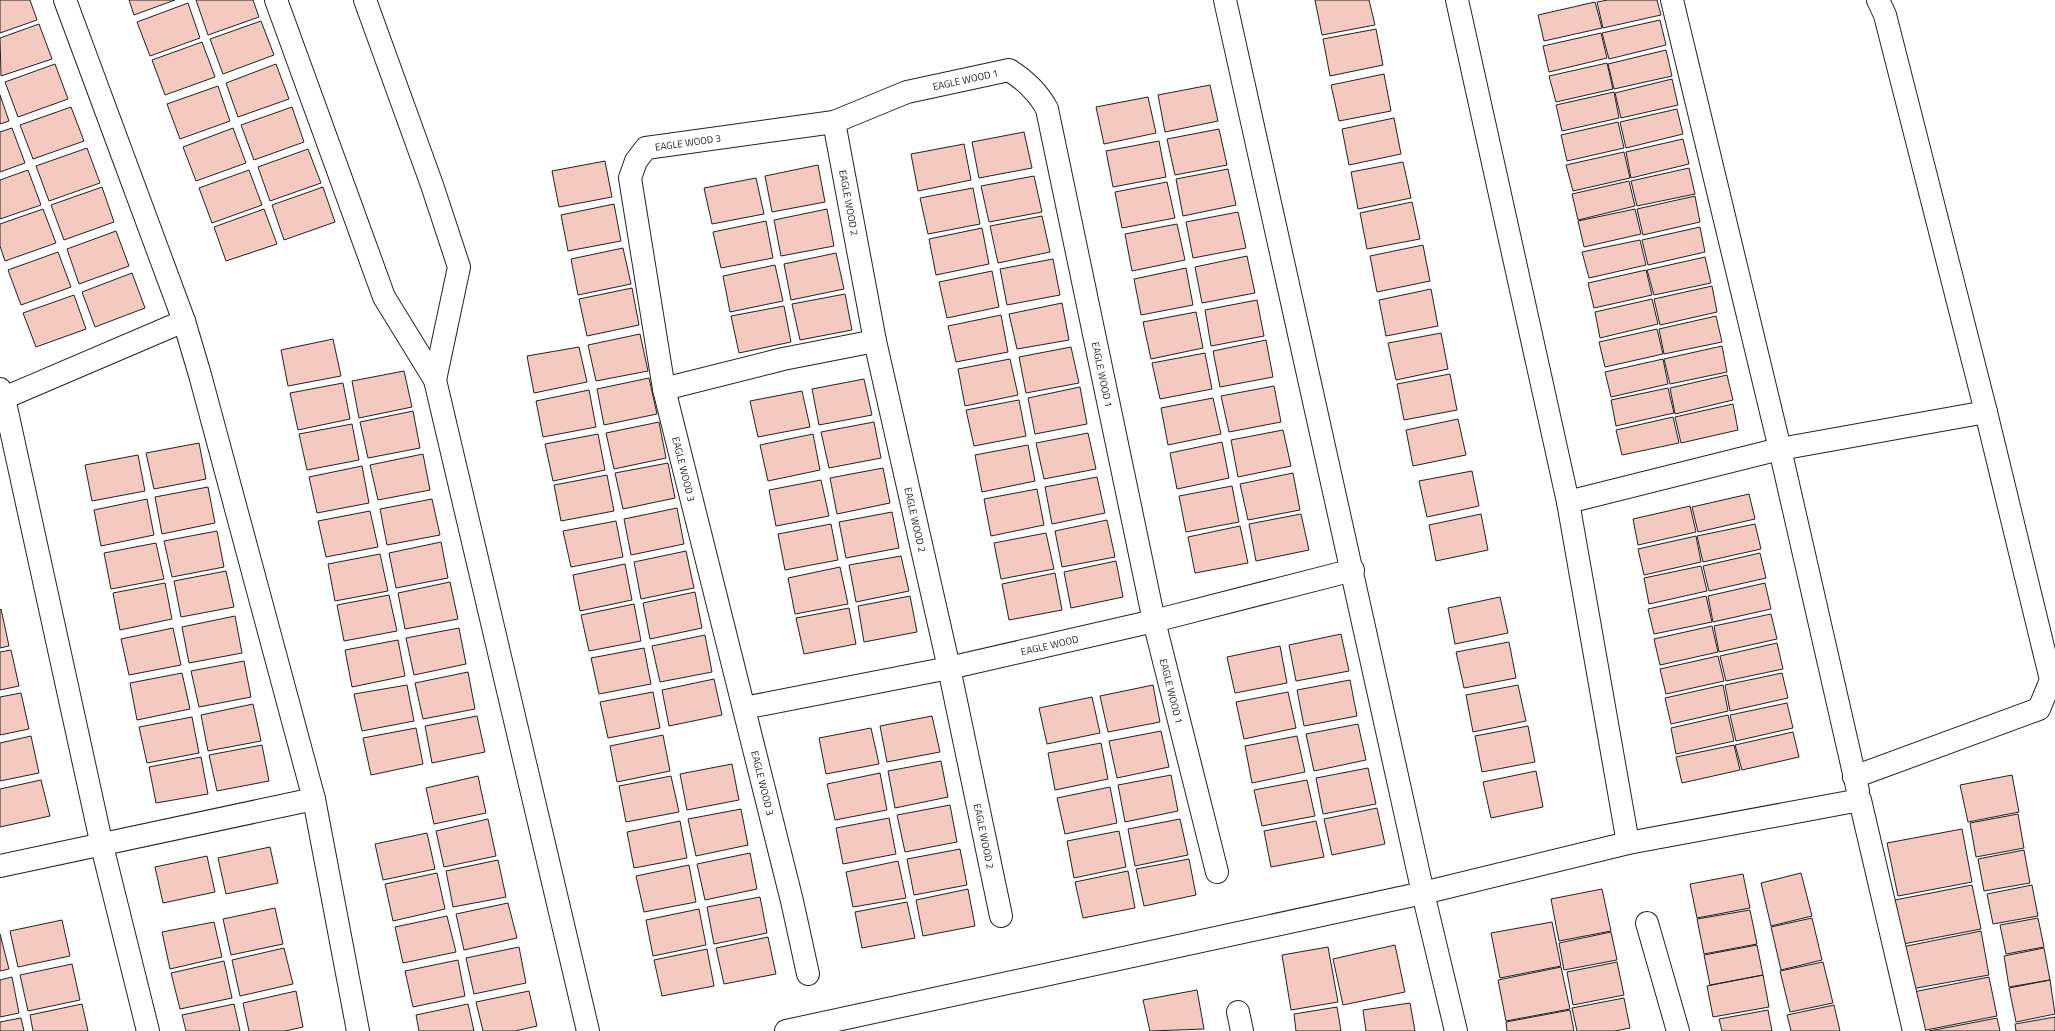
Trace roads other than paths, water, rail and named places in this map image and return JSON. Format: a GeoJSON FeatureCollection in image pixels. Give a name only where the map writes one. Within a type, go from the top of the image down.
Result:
{"type":"FeatureCollection","features":[{"type":"Feature","properties":{"kind":"street"},"geometry":{"type":"LineString","coordinates":[[66,0],[184,321],[314,799],[358,1031]]}},
{"type":"Feature","properties":{"kind":"street"},"geometry":{"type":"LineString","coordinates":[[276,0],[384,297],[436,380],[588,1031]]}},
{"type":"Feature","properties":{"kind":"street"},"geometry":{"type":"LineString","coordinates":[[365,0],[432,185],[459,267],[436,380]]}},
{"type":"Feature","properties":{"kind":"street"},"geometry":{"type":"LineString","coordinates":[[1225,0],[1353,570],[1423,893],[1456,1031]]}},
{"type":"Feature","properties":{"kind":"street"},"geometry":{"type":"LineString","coordinates":[[1457,0],[1568,502],[1628,843]]}},
{"type":"Feature","properties":{"kind":"street"},"geometry":{"type":"LineString","coordinates":[[1672,0],[1780,449],[1854,777],[1914,1031]]}},
{"type":"Feature","properties":{"kind":"street"},"geometry":{"type":"LineString","coordinates":[[1854,777],[2039,709],[2051,680],[1986,412],[1885,15],[1878,0]]}},
{"type":"Feature","properties":{"kind":"street","name":"EAGLE WOOD 1"},"geometry":{"type":"LineString","coordinates":[[834,122],[907,92],[1009,70],[1021,78],[1041,97],[1048,109],[1154,621],[1217,872]]}},
{"type":"Feature","properties":{"kind":"street","name":"EAGLE WOOD 2"},"geometry":{"type":"LineString","coordinates":[[834,122],[874,341],[950,668],[1001,916]]}},
{"type":"Feature","properties":{"kind":"street","name":"EAGLE WOOD 3"},"geometry":{"type":"LineString","coordinates":[[808,974],[792,901],[664,389],[630,178],[636,161],[646,148],[834,122]]}},
{"type":"Feature","properties":{"kind":"street"},"geometry":{"type":"LineString","coordinates":[[148,1031],[102,846],[2,394],[184,321]]}},
{"type":"Feature","properties":{"kind":"street"},"geometry":{"type":"LineString","coordinates":[[664,389],[783,359],[874,341]]}},
{"type":"Feature","properties":{"kind":"street"},"geometry":{"type":"LineString","coordinates":[[1568,502],[1780,449],[1986,412]]}},
{"type":"Feature","properties":{"kind":"street","name":"EAGLE WOOD"},"geometry":{"type":"LineString","coordinates":[[744,708],[950,668],[1154,621],[1353,570]]}},
{"type":"Feature","properties":{"kind":"street"},"geometry":{"type":"LineString","coordinates":[[0,866],[102,846],[314,799]]}},
{"type":"Feature","properties":{"kind":"street"},"geometry":{"type":"LineString","coordinates":[[786,1031],[1423,893],[1628,843],[1860,800]]}},
{"type":"Feature","properties":{"kind":"street"},"geometry":{"type":"LineString","coordinates":[[1647,923],[1678,1031]]}}]}
